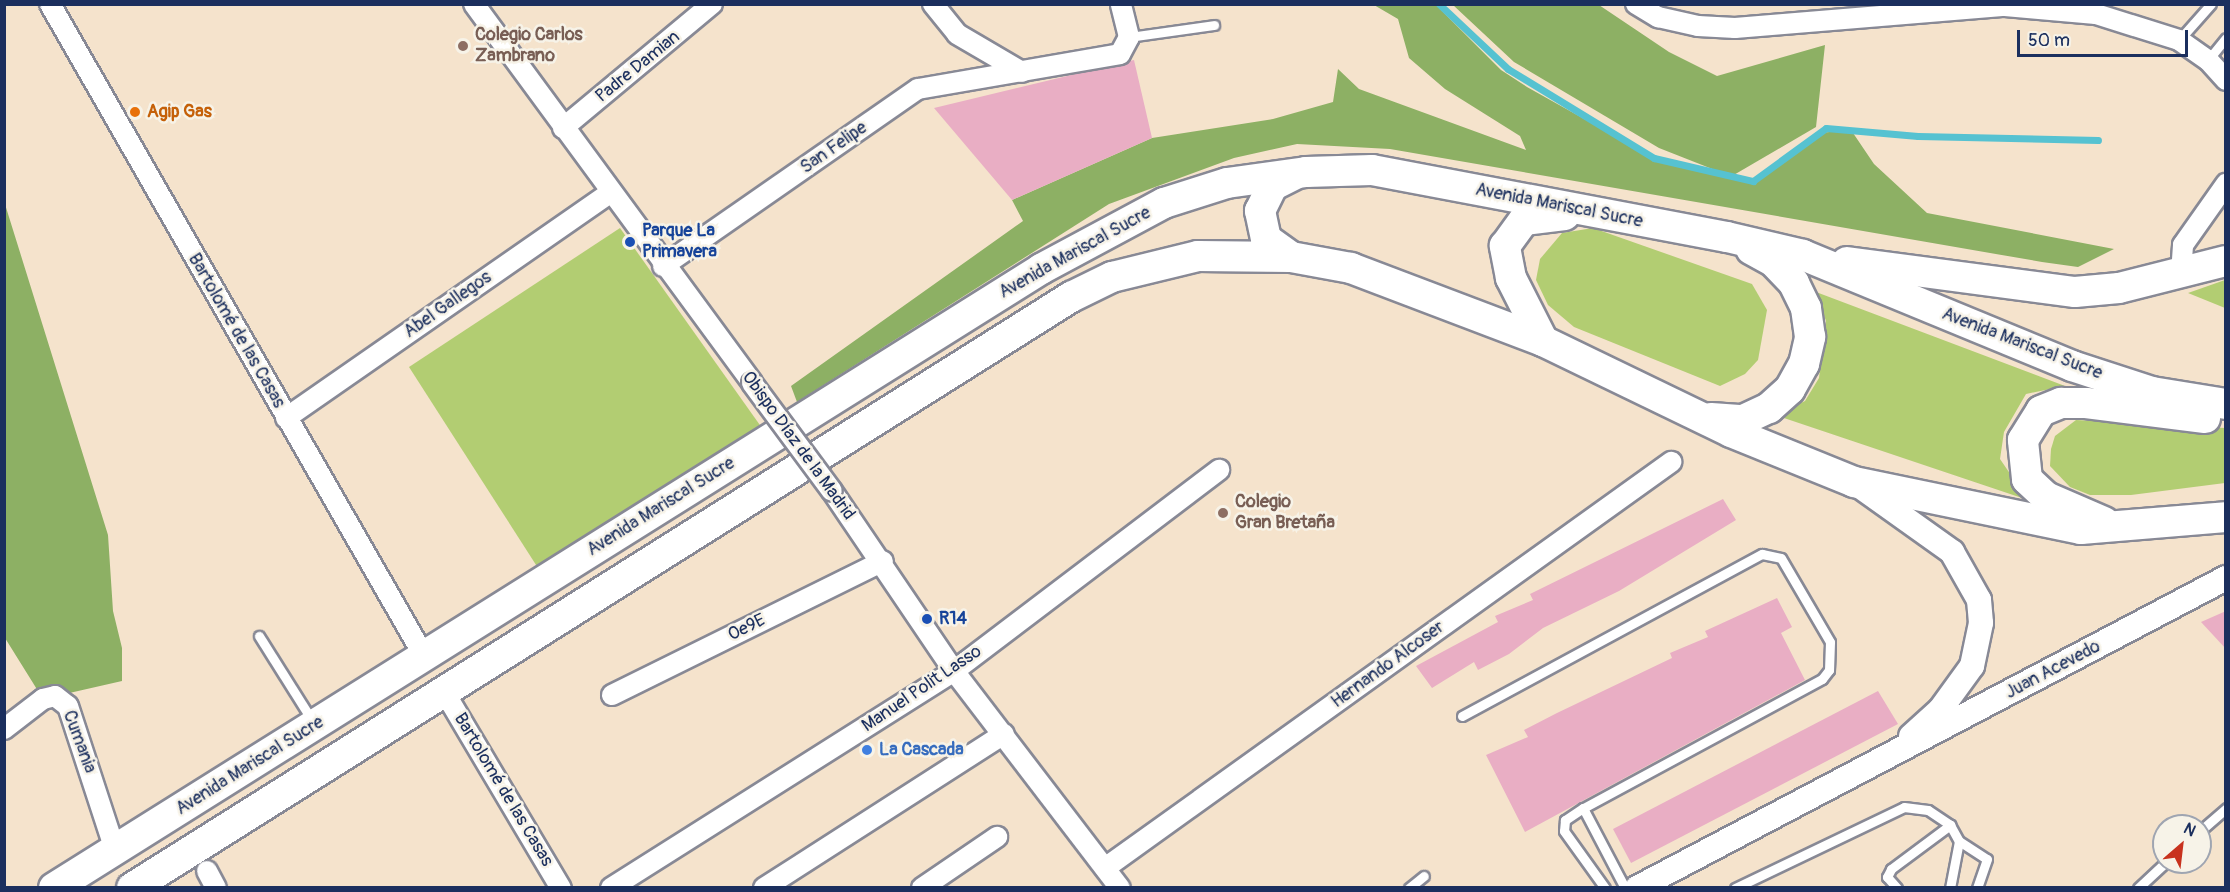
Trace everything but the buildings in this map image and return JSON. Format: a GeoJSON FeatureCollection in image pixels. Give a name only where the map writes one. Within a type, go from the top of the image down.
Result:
{"type":"FeatureCollection","features":[{"type":"Feature","properties":{"kind":"main road","name":"Avenida Mariscal Sucre"},"geometry":{"type":"LineString","coordinates":[[54,888],[1041,268],[1164,203],[1227,183],[1306,171],[1372,170],[1727,237],[1803,255],[2072,366],[2152,392],[2226,404]]}},
{"type":"Feature","properties":{"kind":"main road"},"geometry":{"type":"LineString","coordinates":[[1291,257],[1266,238],[1260,211],[1272,186],[1306,171]]}},
{"type":"Feature","properties":{"kind":"main road"},"geometry":{"type":"LineString","coordinates":[[1543,340],[1511,278],[1505,246],[1524,220],[1589,211]]}},
{"type":"Feature","properties":{"kind":"main road"},"geometry":{"type":"LineString","coordinates":[[1685,410],[1717,420],[1743,420],[1769,408],[1790,389],[1804,364],[1809,327],[1794,283],[1774,262],[1727,237]]}},
{"type":"Feature","properties":{"kind":"main road","name":"Avenida Mariscal Sucre"},"geometry":{"type":"LineString","coordinates":[[132,888],[1071,297],[1112,277],[1198,255],[1291,257],[1351,268],[1543,340],[1685,410],[1854,482],[2042,523],[2122,529],[2226,517]]}},
{"type":"Feature","properties":{"kind":"main road"},"geometry":{"type":"LineString","coordinates":[[1803,255],[2075,292],[2181,274],[2226,261]]}},
{"type":"Feature","properties":{"kind":"main road"},"geometry":{"type":"LineString","coordinates":[[2122,529],[2046,497],[2027,479],[2021,454],[2031,423],[2061,403],[2226,418]]}},
{"type":"Feature","properties":{"kind":"street","name":"Bartolomé de las Casas"},"geometry":{"type":"LineString","coordinates":[[51,4],[424,656]]}},
{"type":"Feature","properties":{"kind":"street","name":"Obispo Díaz de la Madrid"},"geometry":{"type":"LineString","coordinates":[[474,4],[663,266],[883,561],[954,671],[1120,888]]}},
{"type":"Feature","properties":{"kind":"street","name":"Padre Damian"},"geometry":{"type":"LineString","coordinates":[[563,128],[712,4]]}},
{"type":"Feature","properties":{"kind":"street"},"geometry":{"type":"LineString","coordinates":[[933,4],[957,34],[1022,72]]}},
{"type":"Feature","properties":{"kind":"street"},"geometry":{"type":"LineString","coordinates":[[1121,4],[1129,37]]}},
{"type":"Feature","properties":{"kind":"street"},"geometry":{"type":"LineString","coordinates":[[1636,4],[1659,17],[1708,27],[1864,9],[2035,6],[2096,14],[2179,40],[2208,60],[2226,80]]}},
{"type":"Feature","properties":{"kind":"street","name":"San Felipe"},"geometry":{"type":"LineString","coordinates":[[663,266],[918,89],[1120,54],[1129,37]]}},
{"type":"Feature","properties":{"kind":"street"},"geometry":{"type":"LineString","coordinates":[[2181,274],[2182,245],[2226,184]]}},
{"type":"Feature","properties":{"kind":"street","name":"Abel Gallegos"},"geometry":{"type":"LineString","coordinates":[[286,418],[611,192]]}},
{"type":"Feature","properties":{"kind":"street","name":"Hernando Alcoser"},"geometry":{"type":"LineString","coordinates":[[1105,868],[1671,462]]}},
{"type":"Feature","properties":{"kind":"street","name":"Manuel Polit Lasso"},"geometry":{"type":"LineString","coordinates":[[611,888],[954,671],[1219,470]]}},
{"type":"Feature","properties":{"kind":"street","name":"Juan Acevedo"},"geometry":{"type":"LineString","coordinates":[[1854,482],[1952,552],[1970,576],[1982,623],[1972,666],[1956,691],[1880,762]]}},
{"type":"Feature","properties":{"kind":"street","name":"Oe9E"},"geometry":{"type":"LineString","coordinates":[[612,695],[883,561]]}},
{"type":"Feature","properties":{"kind":"street","name":"Juan Acevedo"},"geometry":{"type":"LineString","coordinates":[[1638,888],[2226,578]]}},
{"type":"Feature","properties":{"kind":"street","name":"Bartolomé de las Casas"},"geometry":{"type":"LineString","coordinates":[[445,693],[561,888]]}},
{"type":"Feature","properties":{"kind":"street","name":"Cumania"},"geometry":{"type":"LineString","coordinates":[[4,729],[43,699],[55,696],[68,706],[115,850]]}},
{"type":"Feature","properties":{"kind":"street"},"geometry":{"type":"LineString","coordinates":[[764,888],[1004,734]]}},
{"type":"Feature","properties":{"kind":"street"},"geometry":{"type":"LineString","coordinates":[[922,888],[997,837]]}},
{"type":"Feature","properties":{"kind":"lane"},"geometry":{"type":"LineString","coordinates":[[2179,40],[2211,4]]}},
{"type":"Feature","properties":{"kind":"lane"},"geometry":{"type":"LineString","coordinates":[[1129,37],[1214,25]]}},
{"type":"Feature","properties":{"kind":"lane"},"geometry":{"type":"LineString","coordinates":[[2208,60],[2226,38]]}},
{"type":"Feature","properties":{"kind":"lane"},"geometry":{"type":"LineString","coordinates":[[1462,716],[1762,554],[1781,558],[1830,642],[1833,661],[1822,679],[1565,820],[1564,831],[1605,888]]}},
{"type":"Feature","properties":{"kind":"lane"},"geometry":{"type":"LineString","coordinates":[[259,636],[316,725]]}},
{"type":"Feature","properties":{"kind":"lane"},"geometry":{"type":"LineString","coordinates":[[1584,808],[1625,888]]}},
{"type":"Feature","properties":{"kind":"lane"},"geometry":{"type":"LineString","coordinates":[[2212,820],[2226,808]]}},
{"type":"Feature","properties":{"kind":"lane"},"geometry":{"type":"LineString","coordinates":[[1735,888],[1887,812],[1928,810],[1950,825],[1959,841],[1987,859],[1977,888]]}},
{"type":"Feature","properties":{"kind":"lane"},"geometry":{"type":"LineString","coordinates":[[1897,888],[1887,877],[1891,869],[1950,825]]}},
{"type":"Feature","properties":{"kind":"lane"},"geometry":{"type":"LineString","coordinates":[[1950,888],[1959,841]]}},
{"type":"Feature","properties":{"kind":"lane"},"geometry":{"type":"LineString","coordinates":[[2138,888],[2153,874]]}},
{"type":"Feature","properties":{"kind":"lane"},"geometry":{"type":"LineString","coordinates":[[1409,888],[1424,876]]}},
{"type":"Feature","properties":{"kind":"green space"},"geometry":{"type":"Polygon","coordinates":[[[1374,5],[1436,5],[1501,70],[1527,87],[1654,158],[1725,174],[1659,148],[1514,62],[1453,5],[1599,5],[1669,52],[1717,76],[1825,45],[1816,127],[1732,176],[1753,181],[1819,133],[1851,130],[1874,164],[1927,213],[2114,249],[2078,267],[1390,149],[1297,144],[1234,158],[1109,204],[797,402],[791,386],[1023,221],[1012,200],[1152,138],[1273,119],[1333,102],[1338,69],[1359,89],[1526,150],[1520,136],[1445,89],[1409,58],[1398,19],[1374,5]]]}},
{"type":"Feature","properties":{"kind":"green space"},"geometry":{"type":"Polygon","coordinates":[[[4,201],[108,535],[113,611],[122,648],[122,681],[43,699],[5,638],[4,201]]]}},
{"type":"Feature","properties":{"kind":"green space"},"geometry":{"type":"Polygon","coordinates":[[[620,228],[762,428],[538,568],[409,367],[620,228]]]}},
{"type":"Feature","properties":{"kind":"green space"},"geometry":{"type":"Polygon","coordinates":[[[1593,228],[1752,284],[1767,310],[1758,360],[1745,374],[1720,386],[1574,327],[1548,305],[1536,280],[1540,259],[1562,233],[1593,228]]]}},
{"type":"Feature","properties":{"kind":"green space"},"geometry":{"type":"Polygon","coordinates":[[[2225,280],[2225,308],[2188,293],[2225,280]]]}},
{"type":"Feature","properties":{"kind":"green space"},"geometry":{"type":"Polygon","coordinates":[[[1816,292],[2065,386],[2026,394],[2004,432],[2000,459],[2028,500],[1775,415],[1805,401],[1819,378],[1826,321],[1816,292]]]}},
{"type":"Feature","properties":{"kind":"green space"},"geometry":{"type":"Polygon","coordinates":[[[2076,420],[2225,428],[2225,483],[2131,495],[2090,495],[2070,487],[2050,466],[2051,449],[2055,436],[2076,420]]]}},
{"type":"Feature","properties":{"kind":"waterway"},"geometry":{"type":"LineString","coordinates":[[1439,4],[1508,69],[1654,158],[1753,181],[1826,128],[1918,136],[2098,140]]}},
{"type":"Feature","properties":{"kind":"place","name":"Colegio Carlos Zambrano"},"geometry":{"type":"Point","coordinates":[463,46]}},
{"type":"Feature","properties":{"kind":"place","name":"Agip Gas"},"geometry":{"type":"Point","coordinates":[135,112]}},
{"type":"Feature","properties":{"kind":"place","name":"Parque La Primavera"},"geometry":{"type":"Point","coordinates":[630,242]}},
{"type":"Feature","properties":{"kind":"place","name":"Colegio Gran Bretaña"},"geometry":{"type":"Point","coordinates":[1223,513]}},
{"type":"Feature","properties":{"kind":"place","name":"R14"},"geometry":{"type":"Point","coordinates":[927,619]}},
{"type":"Feature","properties":{"kind":"place","name":"La Cascada"},"geometry":{"type":"Point","coordinates":[867,750]}}]}
